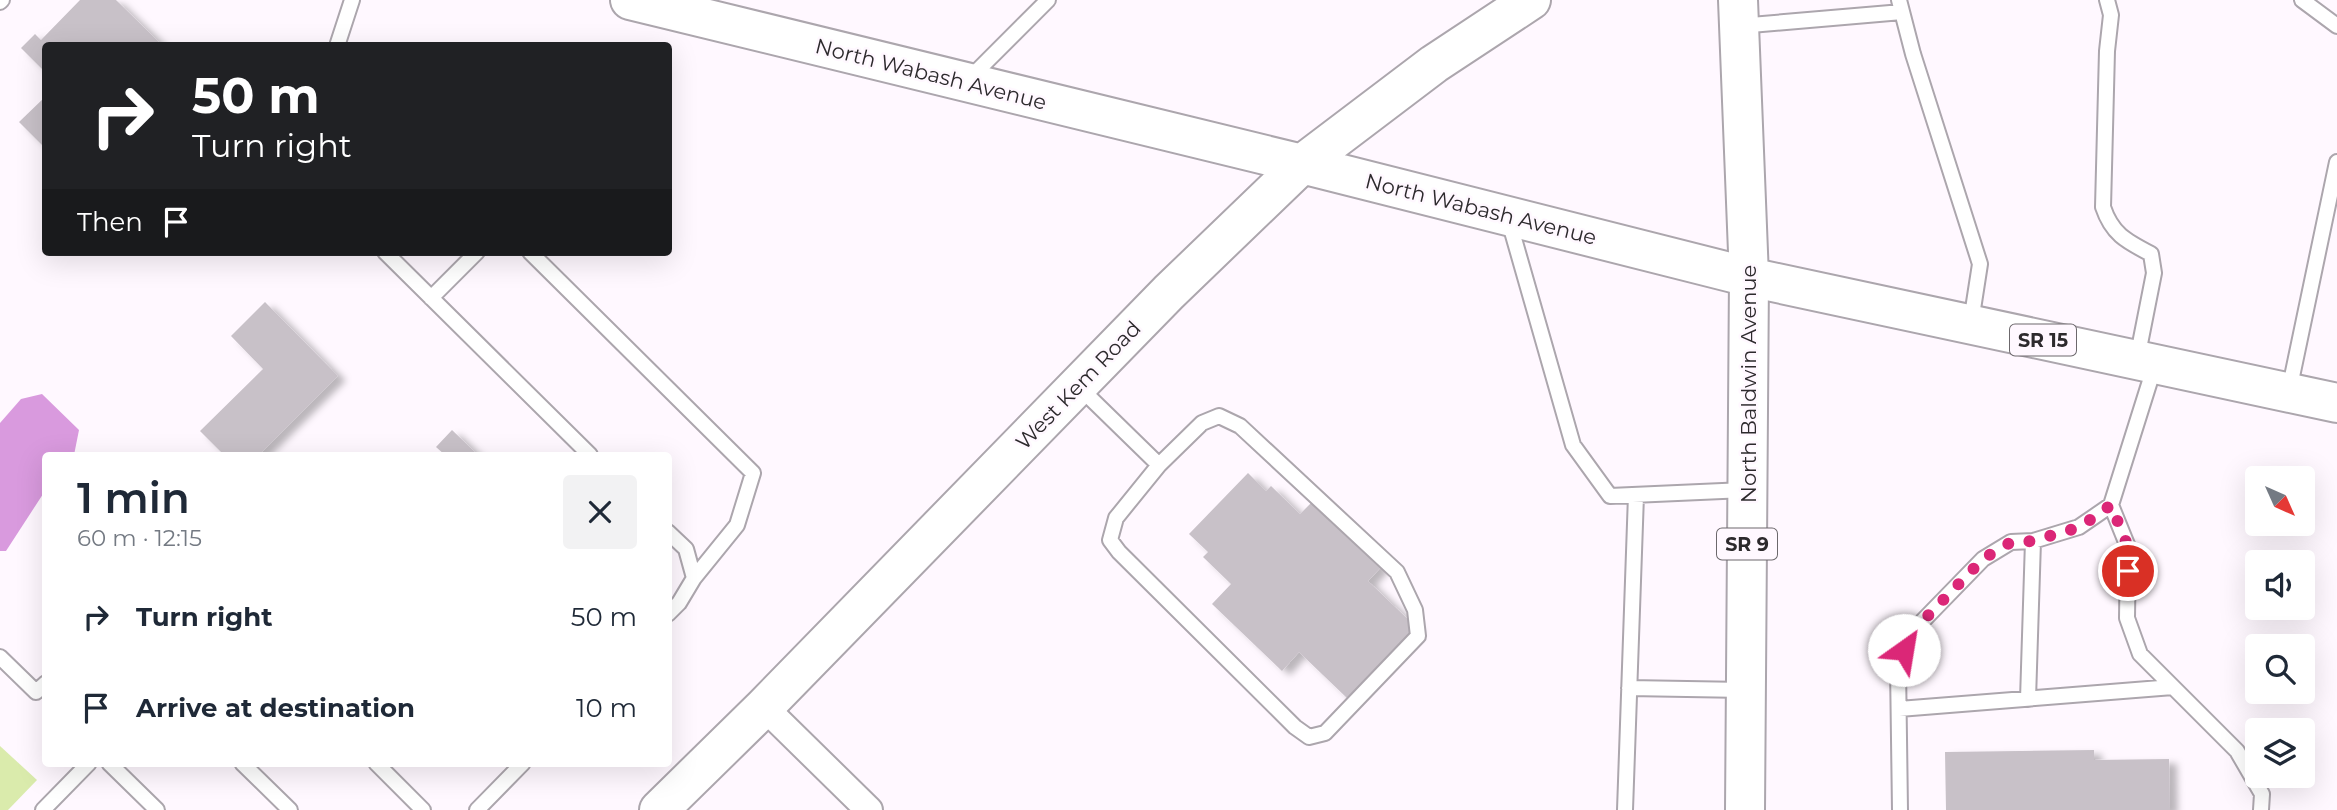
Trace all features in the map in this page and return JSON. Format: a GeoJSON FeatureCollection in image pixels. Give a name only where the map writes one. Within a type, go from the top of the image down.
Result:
{"type":"FeatureCollection","features":[{"type":"Feature","properties":{"kind":"main road","name":"North Wabash Avenue"},"geometry":{"type":"LineString","coordinates":[[630,0],[1303,164],[1749,277],[2337,403]]}},
{"type":"Feature","properties":{"kind":"main road","name":"West Kem Road"},"geometry":{"type":"LineString","coordinates":[[659,810],[764,707],[1169,292],[1303,164],[1434,64],[1529,1]]}},
{"type":"Feature","properties":{"kind":"main road","name":"North Baldwin Avenue"},"geometry":{"type":"LineString","coordinates":[[1738,13],[1749,277],[1745,810]]}},
{"type":"Feature","properties":{"kind":"street"},"geometry":{"type":"LineString","coordinates":[[764,707],[869,810]]}},
{"type":"Feature","properties":{"kind":"lane"},"geometry":{"type":"LineString","coordinates":[[338,42],[352,0]]}},
{"type":"Feature","properties":{"kind":"lane"},"geometry":{"type":"LineString","coordinates":[[966,82],[1048,0]]}},
{"type":"Feature","properties":{"kind":"lane"},"geometry":{"type":"LineString","coordinates":[[2107,0],[2111,15],[2106,51],[2103,207],[2109,225],[2131,243],[2151,254],[2154,273],[2146,362],[2111,505],[2128,547],[2127,618],[2140,654],[2236,751],[2262,794],[2262,810]]}},
{"type":"Feature","properties":{"kind":"lane"},"geometry":{"type":"LineString","coordinates":[[2302,0],[2337,26]]}},
{"type":"Feature","properties":{"kind":"lane"},"geometry":{"type":"LineString","coordinates":[[1738,13],[1900,6],[1980,264],[1970,324]]}},
{"type":"Feature","properties":{"kind":"lane"},"geometry":{"type":"LineString","coordinates":[[2288,393],[2337,162]]}},
{"type":"Feature","properties":{"kind":"lane"},"geometry":{"type":"LineString","coordinates":[[1508,216],[1573,445],[1610,496],[1748,489]]}},
{"type":"Feature","properties":{"kind":"lane"},"geometry":{"type":"LineString","coordinates":[[389,256],[587,452]]}},
{"type":"Feature","properties":{"kind":"lane"},"geometry":{"type":"LineString","coordinates":[[431,298],[473,256]]}},
{"type":"Feature","properties":{"kind":"lane"},"geometry":{"type":"LineString","coordinates":[[534,256],[753,473],[737,525],[672,610]]}},
{"type":"Feature","properties":{"kind":"lane"},"geometry":{"type":"LineString","coordinates":[[1077,386],[1160,465]]}},
{"type":"Feature","properties":{"kind":"lane"},"geometry":{"type":"LineString","coordinates":[[1219,416],[1240,426],[1397,572],[1415,610],[1418,636],[1325,733],[1309,737],[1295,727],[1118,552],[1110,540],[1116,517],[1160,465],[1202,423],[1219,416]]}},
{"type":"Feature","properties":{"kind":"lane"},"geometry":{"type":"LineString","coordinates":[[1625,810],[1636,495]]}},
{"type":"Feature","properties":{"kind":"lane"},"geometry":{"type":"LineString","coordinates":[[1900,810],[1898,667],[1911,633],[1983,559],[2011,542],[2033,541],[2080,527],[2111,505]]}},
{"type":"Feature","properties":{"kind":"lane"},"geometry":{"type":"LineString","coordinates":[[672,536],[686,550],[694,578]]}},
{"type":"Feature","properties":{"kind":"lane"},"geometry":{"type":"LineString","coordinates":[[2028,699],[2033,541]]}},
{"type":"Feature","properties":{"kind":"lane"},"geometry":{"type":"LineString","coordinates":[[0,657],[42,692]]}},
{"type":"Feature","properties":{"kind":"lane"},"geometry":{"type":"LineString","coordinates":[[1899,709],[2173,687]]}},
{"type":"Feature","properties":{"kind":"lane"},"geometry":{"type":"LineString","coordinates":[[1629,688],[1746,690]]}},
{"type":"Feature","properties":{"kind":"lane"},"geometry":{"type":"LineString","coordinates":[[43,810],[85,767]]}},
{"type":"Feature","properties":{"kind":"lane"},"geometry":{"type":"LineString","coordinates":[[113,767],[157,810]]}},
{"type":"Feature","properties":{"kind":"lane"},"geometry":{"type":"LineString","coordinates":[[246,767],[290,810]]}},
{"type":"Feature","properties":{"kind":"lane"},"geometry":{"type":"LineString","coordinates":[[380,767],[423,810]]}},
{"type":"Feature","properties":{"kind":"lane"},"geometry":{"type":"LineString","coordinates":[[477,810],[519,767]]}},
{"type":"Feature","properties":{"kind":"green space"},"geometry":{"type":"Polygon","coordinates":[[[0,746],[37,780],[8,810],[0,810],[0,746]]]}},
{"type":"Feature","properties":{"kind":"shaded area"},"geometry":{"type":"Polygon","coordinates":[[[42,394],[79,430],[75,452],[42,452],[42,496],[6,551],[0,551],[0,423],[21,399],[42,394]]]}},
{"type":"Feature","properties":{"kind":"building"},"geometry":{"type":"Polygon","coordinates":[[[80,0],[116,0],[159,42],[42,42],[42,69],[21,48],[35,34],[41,40],[80,0]]]}},
{"type":"Feature","properties":{"kind":"building"},"geometry":{"type":"Polygon","coordinates":[[[42,100],[42,145],[19,122],[42,100]]]}},
{"type":"Feature","properties":{"kind":"building"},"geometry":{"type":"Polygon","coordinates":[[[265,302],[338,376],[262,452],[221,452],[200,431],[263,369],[231,336],[265,302]]]}},
{"type":"Feature","properties":{"kind":"building"},"geometry":{"type":"Polygon","coordinates":[[[452,430],[475,452],[442,452],[436,447],[452,430]]]}},
{"type":"Feature","properties":{"kind":"building"},"geometry":{"type":"Polygon","coordinates":[[[1248,473],[1266,491],[1271,486],[1300,514],[1314,500],[1382,566],[1368,581],[1416,627],[1347,698],[1299,652],[1282,671],[1212,604],[1231,584],[1203,557],[1208,552],[1189,534],[1248,473]]]}},
{"type":"Feature","properties":{"kind":"building"},"geometry":{"type":"Polygon","coordinates":[[[2094,750],[2094,760],[2169,759],[2170,810],[1946,810],[1945,752],[2094,750]]]}},
{"type":"Feature","properties":{"kind":"route"},"geometry":{"type":"LineString","coordinates":[[1904,650],[1911,633],[1983,559],[2011,542],[2033,541],[2080,527],[2111,505],[2128,547],[2128,571]]}}]}
